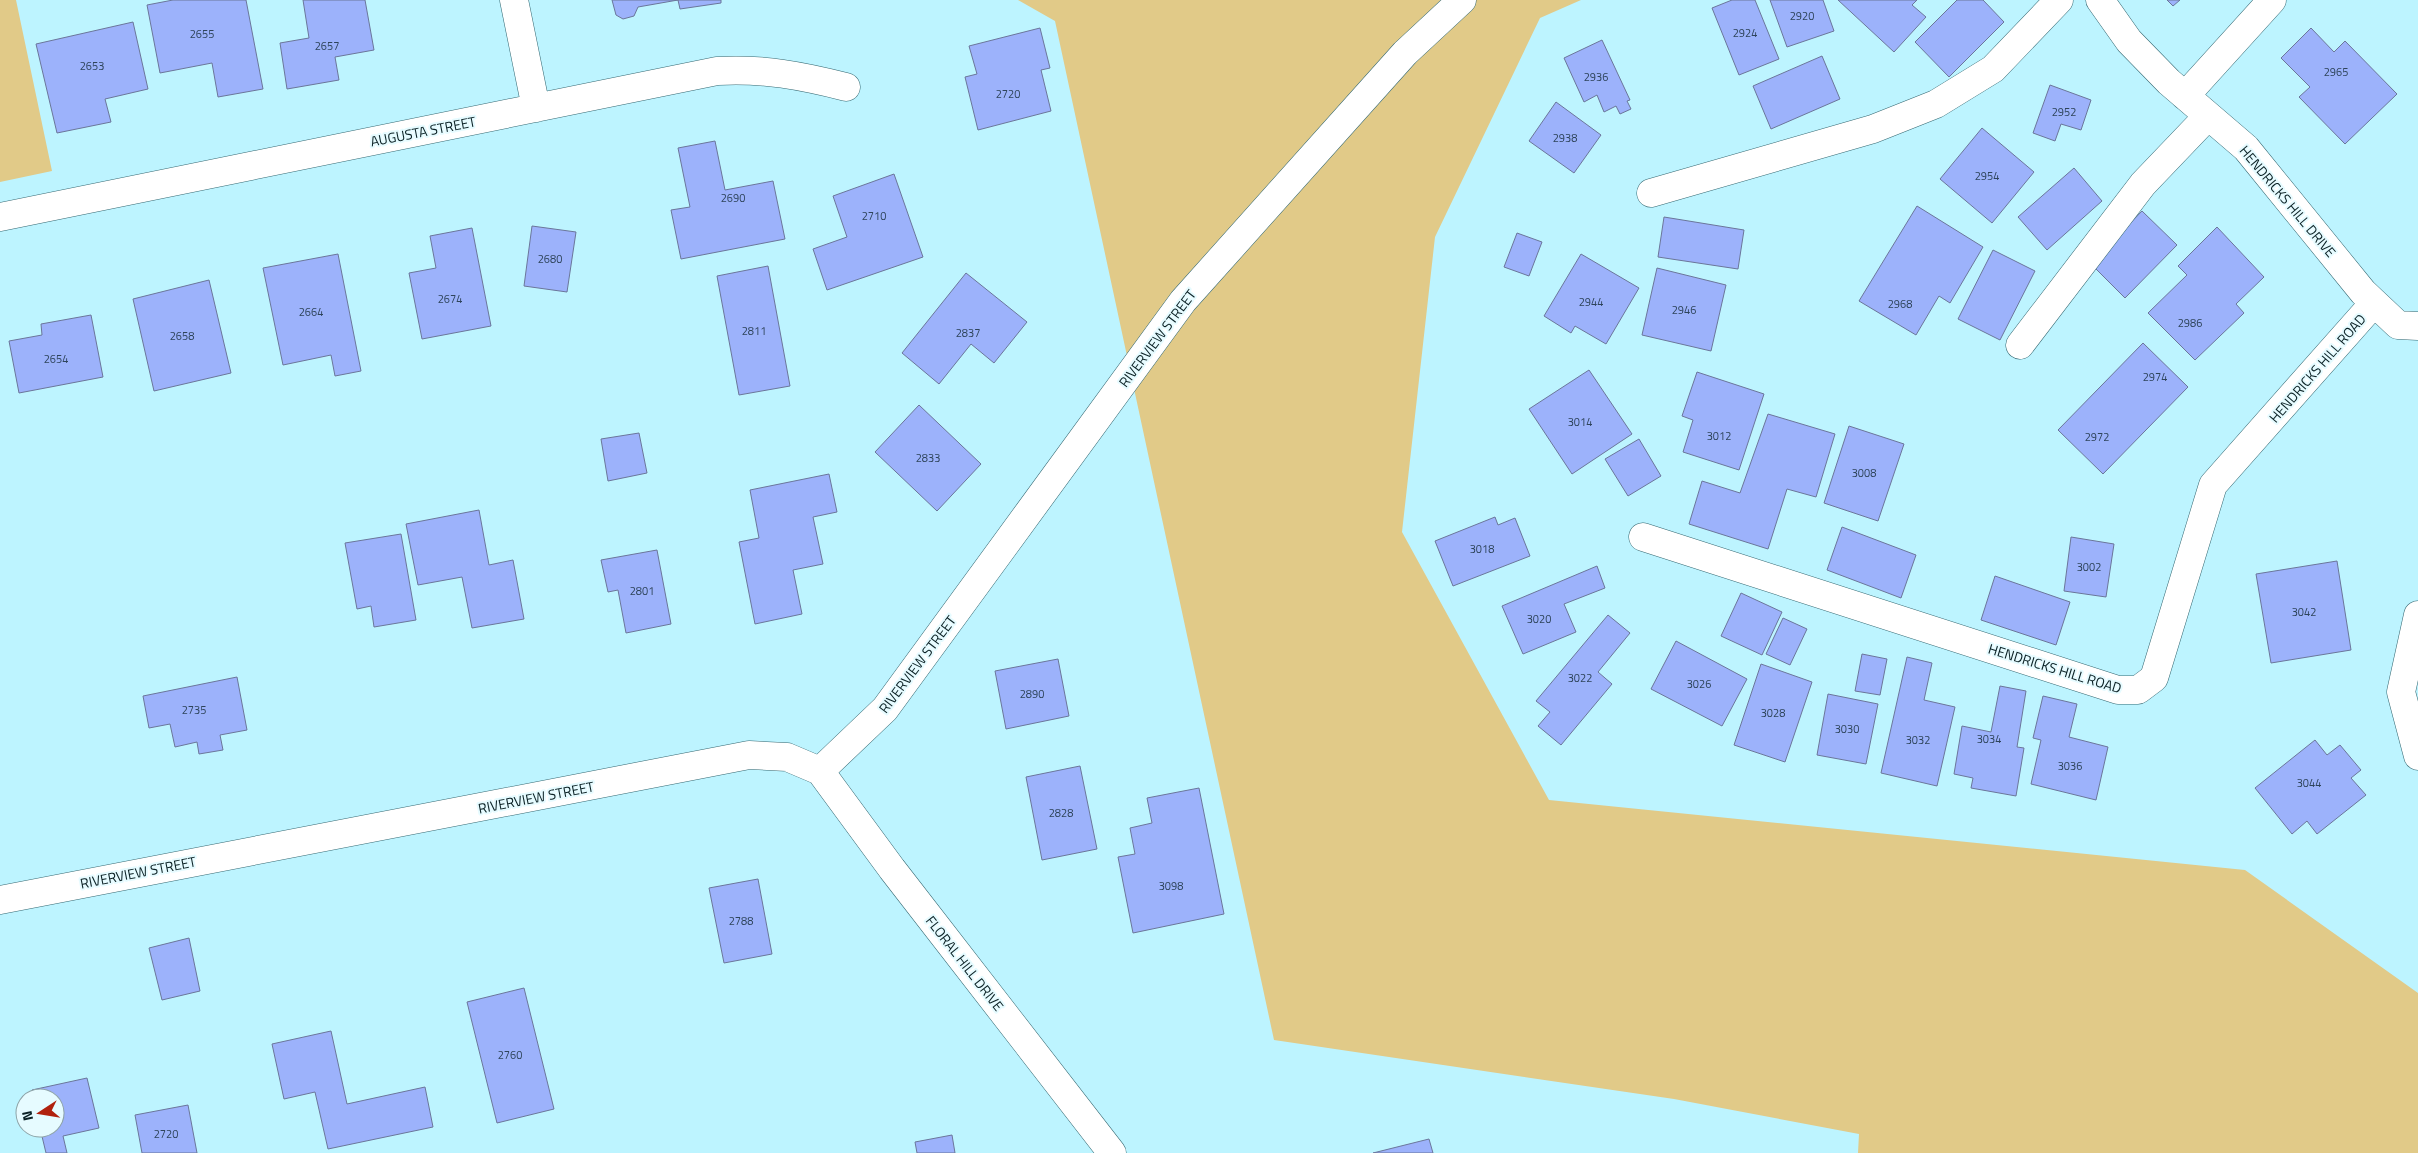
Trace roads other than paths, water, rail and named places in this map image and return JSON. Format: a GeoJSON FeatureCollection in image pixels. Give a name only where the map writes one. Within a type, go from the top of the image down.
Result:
{"type":"FeatureCollection","features":[{"type":"Feature","properties":{"kind":"street"},"geometry":{"type":"LineString","coordinates":[[514,0],[536,108]]}},
{"type":"Feature","properties":{"kind":"street","name":"RIVERVIEW STREET"},"geometry":{"type":"LineString","coordinates":[[0,900],[749,755],[787,757],[820,771],[885,709],[1183,301],[1405,53],[1462,0]]}},
{"type":"Feature","properties":{"kind":"street"},"geometry":{"type":"LineString","coordinates":[[1651,193],[1873,129],[1936,104],[1993,69],[2059,0]]}},
{"type":"Feature","properties":{"kind":"street","name":"HENDRICKS HILL DRIVE"},"geometry":{"type":"LineString","coordinates":[[2100,0],[2129,41],[2185,96],[2246,148],[2363,292],[2398,325],[2418,326]]}},
{"type":"Feature","properties":{"kind":"street"},"geometry":{"type":"LineString","coordinates":[[2185,96],[2272,0]]}},
{"type":"Feature","properties":{"kind":"street","name":"AUGUSTA STREET"},"geometry":{"type":"LineString","coordinates":[[0,217],[725,70],[776,72],[806,76],[846,87]]}},
{"type":"Feature","properties":{"kind":"street"},"geometry":{"type":"LineString","coordinates":[[2020,345],[2143,184],[2208,116]]}},
{"type":"Feature","properties":{"kind":"street","name":"HENDRICKS HILL ROAD"},"geometry":{"type":"LineString","coordinates":[[1643,538],[2118,690],[2138,690],[2154,678],[2213,485],[2374,302]]}},
{"type":"Feature","properties":{"kind":"street"},"geometry":{"type":"LineString","coordinates":[[2418,615],[2401,692],[2418,756]]}},
{"type":"Feature","properties":{"kind":"street","name":"FLORAL HILL DRIVE"},"geometry":{"type":"LineString","coordinates":[[820,771],[892,869],[1112,1153]]}}]}
